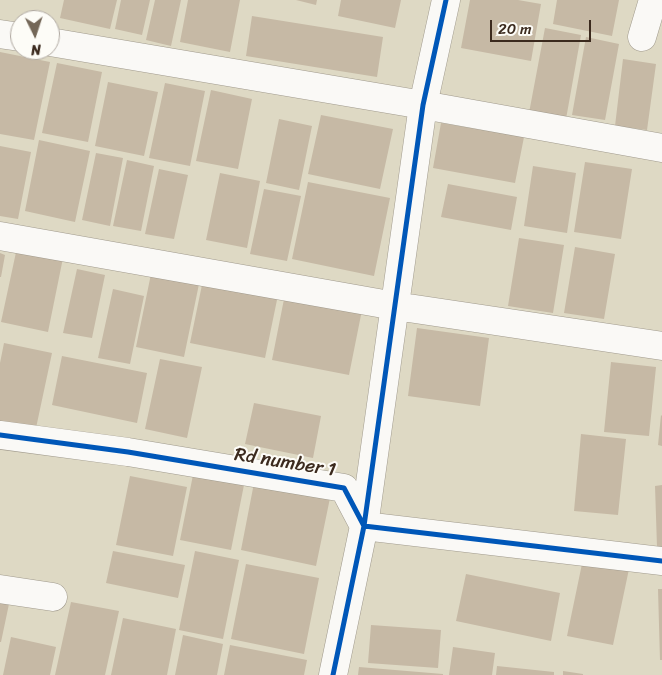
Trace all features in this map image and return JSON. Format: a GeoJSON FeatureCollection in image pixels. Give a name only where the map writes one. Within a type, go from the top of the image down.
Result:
{"type":"FeatureCollection","features":[{"type":"Feature","properties":{"kind":"street"},"geometry":{"type":"LineString","coordinates":[[333,675],[364,526],[423,105],[446,0]]}},
{"type":"Feature","properties":{"kind":"street"},"geometry":{"type":"LineString","coordinates":[[642,37],[653,0]]}},
{"type":"Feature","properties":{"kind":"street"},"geometry":{"type":"LineString","coordinates":[[60,44],[423,105],[662,148]]}},
{"type":"Feature","properties":{"kind":"street"},"geometry":{"type":"LineString","coordinates":[[0,236],[395,306],[662,346]]}},
{"type":"Feature","properties":{"kind":"street","name":"Rd number 1"},"geometry":{"type":"LineString","coordinates":[[0,435],[128,452],[344,488],[364,526]]}},
{"type":"Feature","properties":{"kind":"street"},"geometry":{"type":"LineString","coordinates":[[364,526],[662,561]]}},
{"type":"Feature","properties":{"kind":"street"},"geometry":{"type":"LineString","coordinates":[[0,590],[53,597]]}},
{"type":"Feature","properties":{"kind":"building"},"geometry":{"type":"Polygon","coordinates":[[[64,0],[117,0],[110,29],[60,18],[64,0]]]}},
{"type":"Feature","properties":{"kind":"building"},"geometry":{"type":"Polygon","coordinates":[[[121,0],[150,0],[142,35],[115,29],[121,0]]]}},
{"type":"Feature","properties":{"kind":"building"},"geometry":{"type":"Polygon","coordinates":[[[155,0],[181,0],[171,46],[146,40],[155,0]]]}},
{"type":"Feature","properties":{"kind":"building"},"geometry":{"type":"Polygon","coordinates":[[[188,0],[240,0],[230,52],[180,42],[188,0]]]}},
{"type":"Feature","properties":{"kind":"building"},"geometry":{"type":"Polygon","coordinates":[[[296,0],[317,0],[316,5],[296,0]]]}},
{"type":"Feature","properties":{"kind":"building"},"geometry":{"type":"Polygon","coordinates":[[[341,0],[401,0],[395,28],[338,16],[341,0]]]}},
{"type":"Feature","properties":{"kind":"building"},"geometry":{"type":"Polygon","coordinates":[[[470,0],[518,0],[541,4],[531,61],[461,48],[470,0]]]}},
{"type":"Feature","properties":{"kind":"building"},"geometry":{"type":"Polygon","coordinates":[[[557,0],[619,0],[612,36],[553,24],[557,0]]]}},
{"type":"Feature","properties":{"kind":"building"},"geometry":{"type":"Polygon","coordinates":[[[252,16],[383,37],[377,77],[246,56],[252,16]]]}},
{"type":"Feature","properties":{"kind":"building"},"geometry":{"type":"Polygon","coordinates":[[[545,28],[581,35],[566,119],[529,113],[545,28]]]}},
{"type":"Feature","properties":{"kind":"building"},"geometry":{"type":"Polygon","coordinates":[[[586,37],[619,44],[605,120],[572,115],[586,37]]]}},
{"type":"Feature","properties":{"kind":"building"},"geometry":{"type":"Polygon","coordinates":[[[0,52],[10,54],[10,60],[50,62],[34,140],[0,134],[0,52]]]}},
{"type":"Feature","properties":{"kind":"building"},"geometry":{"type":"Polygon","coordinates":[[[623,59],[656,64],[647,130],[615,126],[623,59]]]}},
{"type":"Feature","properties":{"kind":"building"},"geometry":{"type":"Polygon","coordinates":[[[57,63],[102,72],[88,142],[42,133],[57,63]]]}},
{"type":"Feature","properties":{"kind":"building"},"geometry":{"type":"Polygon","coordinates":[[[108,82],[158,92],[144,156],[95,146],[108,82]]]}},
{"type":"Feature","properties":{"kind":"building"},"geometry":{"type":"Polygon","coordinates":[[[165,83],[205,91],[190,166],[149,158],[165,83]]]}},
{"type":"Feature","properties":{"kind":"building"},"geometry":{"type":"Polygon","coordinates":[[[211,90],[252,99],[238,169],[196,161],[211,90]]]}},
{"type":"Feature","properties":{"kind":"building"},"geometry":{"type":"Polygon","coordinates":[[[321,115],[393,129],[380,189],[308,174],[321,115]]]}},
{"type":"Feature","properties":{"kind":"building"},"geometry":{"type":"Polygon","coordinates":[[[279,119],[312,126],[299,190],[266,183],[279,119]]]}},
{"type":"Feature","properties":{"kind":"building"},"geometry":{"type":"Polygon","coordinates":[[[441,123],[524,137],[515,183],[433,168],[441,123]]]}},
{"type":"Feature","properties":{"kind":"building"},"geometry":{"type":"Polygon","coordinates":[[[39,140],[90,151],[75,222],[25,211],[39,140]]]}},
{"type":"Feature","properties":{"kind":"building"},"geometry":{"type":"Polygon","coordinates":[[[0,146],[31,152],[18,219],[0,216],[0,146]]]}},
{"type":"Feature","properties":{"kind":"building"},"geometry":{"type":"Polygon","coordinates":[[[96,153],[123,158],[110,226],[82,220],[96,153]]]}},
{"type":"Feature","properties":{"kind":"building"},"geometry":{"type":"Polygon","coordinates":[[[127,160],[154,166],[141,231],[113,226],[127,160]]]}},
{"type":"Feature","properties":{"kind":"building"},"geometry":{"type":"Polygon","coordinates":[[[585,162],[632,169],[621,239],[574,232],[585,162]]]}},
{"type":"Feature","properties":{"kind":"building"},"geometry":{"type":"Polygon","coordinates":[[[533,166],[576,173],[567,233],[524,226],[533,166]]]}},
{"type":"Feature","properties":{"kind":"building"},"geometry":{"type":"Polygon","coordinates":[[[159,169],[188,175],[174,239],[145,234],[159,169]]]}},
{"type":"Feature","properties":{"kind":"building"},"geometry":{"type":"Polygon","coordinates":[[[220,173],[260,181],[247,248],[206,240],[220,173]]]}},
{"type":"Feature","properties":{"kind":"building"},"geometry":{"type":"Polygon","coordinates":[[[308,182],[390,198],[374,276],[292,259],[308,182]]]}},
{"type":"Feature","properties":{"kind":"building"},"geometry":{"type":"Polygon","coordinates":[[[448,184],[517,197],[511,230],[441,217],[448,184]]]}},
{"type":"Feature","properties":{"kind":"building"},"geometry":{"type":"Polygon","coordinates":[[[264,189],[301,196],[287,261],[250,254],[264,189]]]}},
{"type":"Feature","properties":{"kind":"building"},"geometry":{"type":"Polygon","coordinates":[[[519,238],[564,245],[553,313],[508,306],[519,238]]]}},
{"type":"Feature","properties":{"kind":"building"},"geometry":{"type":"Polygon","coordinates":[[[18,243],[64,253],[48,332],[1,322],[18,243]]]}},
{"type":"Feature","properties":{"kind":"building"},"geometry":{"type":"Polygon","coordinates":[[[575,247],[615,254],[604,319],[564,313],[575,247]]]}},
{"type":"Feature","properties":{"kind":"building"},"geometry":{"type":"Polygon","coordinates":[[[0,253],[5,255],[1,277],[0,277],[0,253]]]}},
{"type":"Feature","properties":{"kind":"building"},"geometry":{"type":"Polygon","coordinates":[[[77,269],[105,275],[92,338],[63,333],[77,269]]]}},
{"type":"Feature","properties":{"kind":"building"},"geometry":{"type":"Polygon","coordinates":[[[151,274],[199,284],[184,357],[136,347],[151,274]]]}},
{"type":"Feature","properties":{"kind":"building"},"geometry":{"type":"Polygon","coordinates":[[[203,280],[278,295],[265,358],[190,343],[203,280]]]}},
{"type":"Feature","properties":{"kind":"building"},"geometry":{"type":"Polygon","coordinates":[[[113,289],[144,296],[130,364],[98,358],[113,289]]]}},
{"type":"Feature","properties":{"kind":"building"},"geometry":{"type":"Polygon","coordinates":[[[286,289],[363,305],[349,375],[272,360],[286,289]]]}},
{"type":"Feature","properties":{"kind":"building"},"geometry":{"type":"Polygon","coordinates":[[[417,328],[489,338],[480,406],[408,396],[417,328]]]}},
{"type":"Feature","properties":{"kind":"building"},"geometry":{"type":"Polygon","coordinates":[[[4,343],[52,353],[36,428],[0,421],[0,363],[4,343]]]}},
{"type":"Feature","properties":{"kind":"building"},"geometry":{"type":"Polygon","coordinates":[[[62,356],[147,373],[137,423],[52,405],[62,356]]]}},
{"type":"Feature","properties":{"kind":"building"},"geometry":{"type":"Polygon","coordinates":[[[160,359],[202,367],[187,438],[145,429],[160,359]]]}},
{"type":"Feature","properties":{"kind":"building"},"geometry":{"type":"Polygon","coordinates":[[[611,362],[656,367],[649,436],[604,432],[611,362]]]}},
{"type":"Feature","properties":{"kind":"building"},"geometry":{"type":"Polygon","coordinates":[[[254,403],[321,416],[313,458],[245,444],[254,403]]]}},
{"type":"Feature","properties":{"kind":"building"},"geometry":{"type":"Polygon","coordinates":[[[662,416],[662,446],[658,445],[662,416]]]}},
{"type":"Feature","properties":{"kind":"building"},"geometry":{"type":"Polygon","coordinates":[[[581,434],[626,439],[618,515],[574,511],[581,434]]]}},
{"type":"Feature","properties":{"kind":"building"},"geometry":{"type":"Polygon","coordinates":[[[195,465],[246,475],[231,550],[180,540],[195,465]]]}},
{"type":"Feature","properties":{"kind":"building"},"geometry":{"type":"Polygon","coordinates":[[[130,476],[187,487],[173,556],[116,545],[130,476]]]}},
{"type":"Feature","properties":{"kind":"building"},"geometry":{"type":"Polygon","coordinates":[[[254,483],[330,498],[316,566],[241,550],[254,483]]]}},
{"type":"Feature","properties":{"kind":"building"},"geometry":{"type":"Polygon","coordinates":[[[662,485],[662,547],[657,547],[655,486],[662,485]]]}},
{"type":"Feature","properties":{"kind":"building"},"geometry":{"type":"Polygon","coordinates":[[[113,551],[185,565],[178,598],[106,583],[113,551]]]}},
{"type":"Feature","properties":{"kind":"building"},"geometry":{"type":"Polygon","coordinates":[[[195,551],[239,560],[223,639],[179,630],[195,551]]]}},
{"type":"Feature","properties":{"kind":"building"},"geometry":{"type":"Polygon","coordinates":[[[583,559],[629,569],[613,645],[567,636],[583,559]]]}},
{"type":"Feature","properties":{"kind":"building"},"geometry":{"type":"Polygon","coordinates":[[[246,564],[319,578],[304,654],[231,639],[246,564]]]}},
{"type":"Feature","properties":{"kind":"building"},"geometry":{"type":"Polygon","coordinates":[[[466,574],[560,593],[551,641],[456,621],[466,574]]]}},
{"type":"Feature","properties":{"kind":"building"},"geometry":{"type":"Polygon","coordinates":[[[658,589],[662,589],[662,660],[660,660],[658,589]]]}},
{"type":"Feature","properties":{"kind":"building"},"geometry":{"type":"Polygon","coordinates":[[[0,602],[9,604],[1,642],[0,642],[0,602]]]}},
{"type":"Feature","properties":{"kind":"building"},"geometry":{"type":"Polygon","coordinates":[[[71,602],[119,611],[105,675],[55,675],[71,602]]]}},
{"type":"Feature","properties":{"kind":"building"},"geometry":{"type":"Polygon","coordinates":[[[123,618],[176,629],[167,675],[111,675],[123,618]]]}},
{"type":"Feature","properties":{"kind":"building"},"geometry":{"type":"Polygon","coordinates":[[[371,625],[441,630],[438,668],[368,663],[371,625]]]}},
{"type":"Feature","properties":{"kind":"building"},"geometry":{"type":"Polygon","coordinates":[[[183,635],[223,644],[217,675],[175,675],[183,635]]]}},
{"type":"Feature","properties":{"kind":"building"},"geometry":{"type":"Polygon","coordinates":[[[11,637],[56,647],[50,675],[3,675],[11,637]]]}},
{"type":"Feature","properties":{"kind":"building"},"geometry":{"type":"Polygon","coordinates":[[[230,645],[307,660],[304,675],[224,675],[230,645]]]}},
{"type":"Feature","properties":{"kind":"building"},"geometry":{"type":"Polygon","coordinates":[[[453,647],[495,653],[492,675],[449,675],[453,647]]]}},
{"type":"Feature","properties":{"kind":"building"},"geometry":{"type":"Polygon","coordinates":[[[497,666],[554,672],[554,675],[496,675],[497,666]]]}},
{"type":"Feature","properties":{"kind":"building"},"geometry":{"type":"Polygon","coordinates":[[[359,667],[443,674],[443,675],[358,675],[359,667]]]}},
{"type":"Feature","properties":{"kind":"building"},"geometry":{"type":"Polygon","coordinates":[[[563,671],[583,674],[583,675],[563,675],[563,671]]]}},
{"type":"Feature","properties":{"kind":"cycle path"},"geometry":{"type":"LineString","coordinates":[[333,675],[364,526],[423,105],[446,0]]}},
{"type":"Feature","properties":{"kind":"cycle path"},"geometry":{"type":"LineString","coordinates":[[0,435],[128,452],[344,488],[364,526],[662,561]]}}]}
